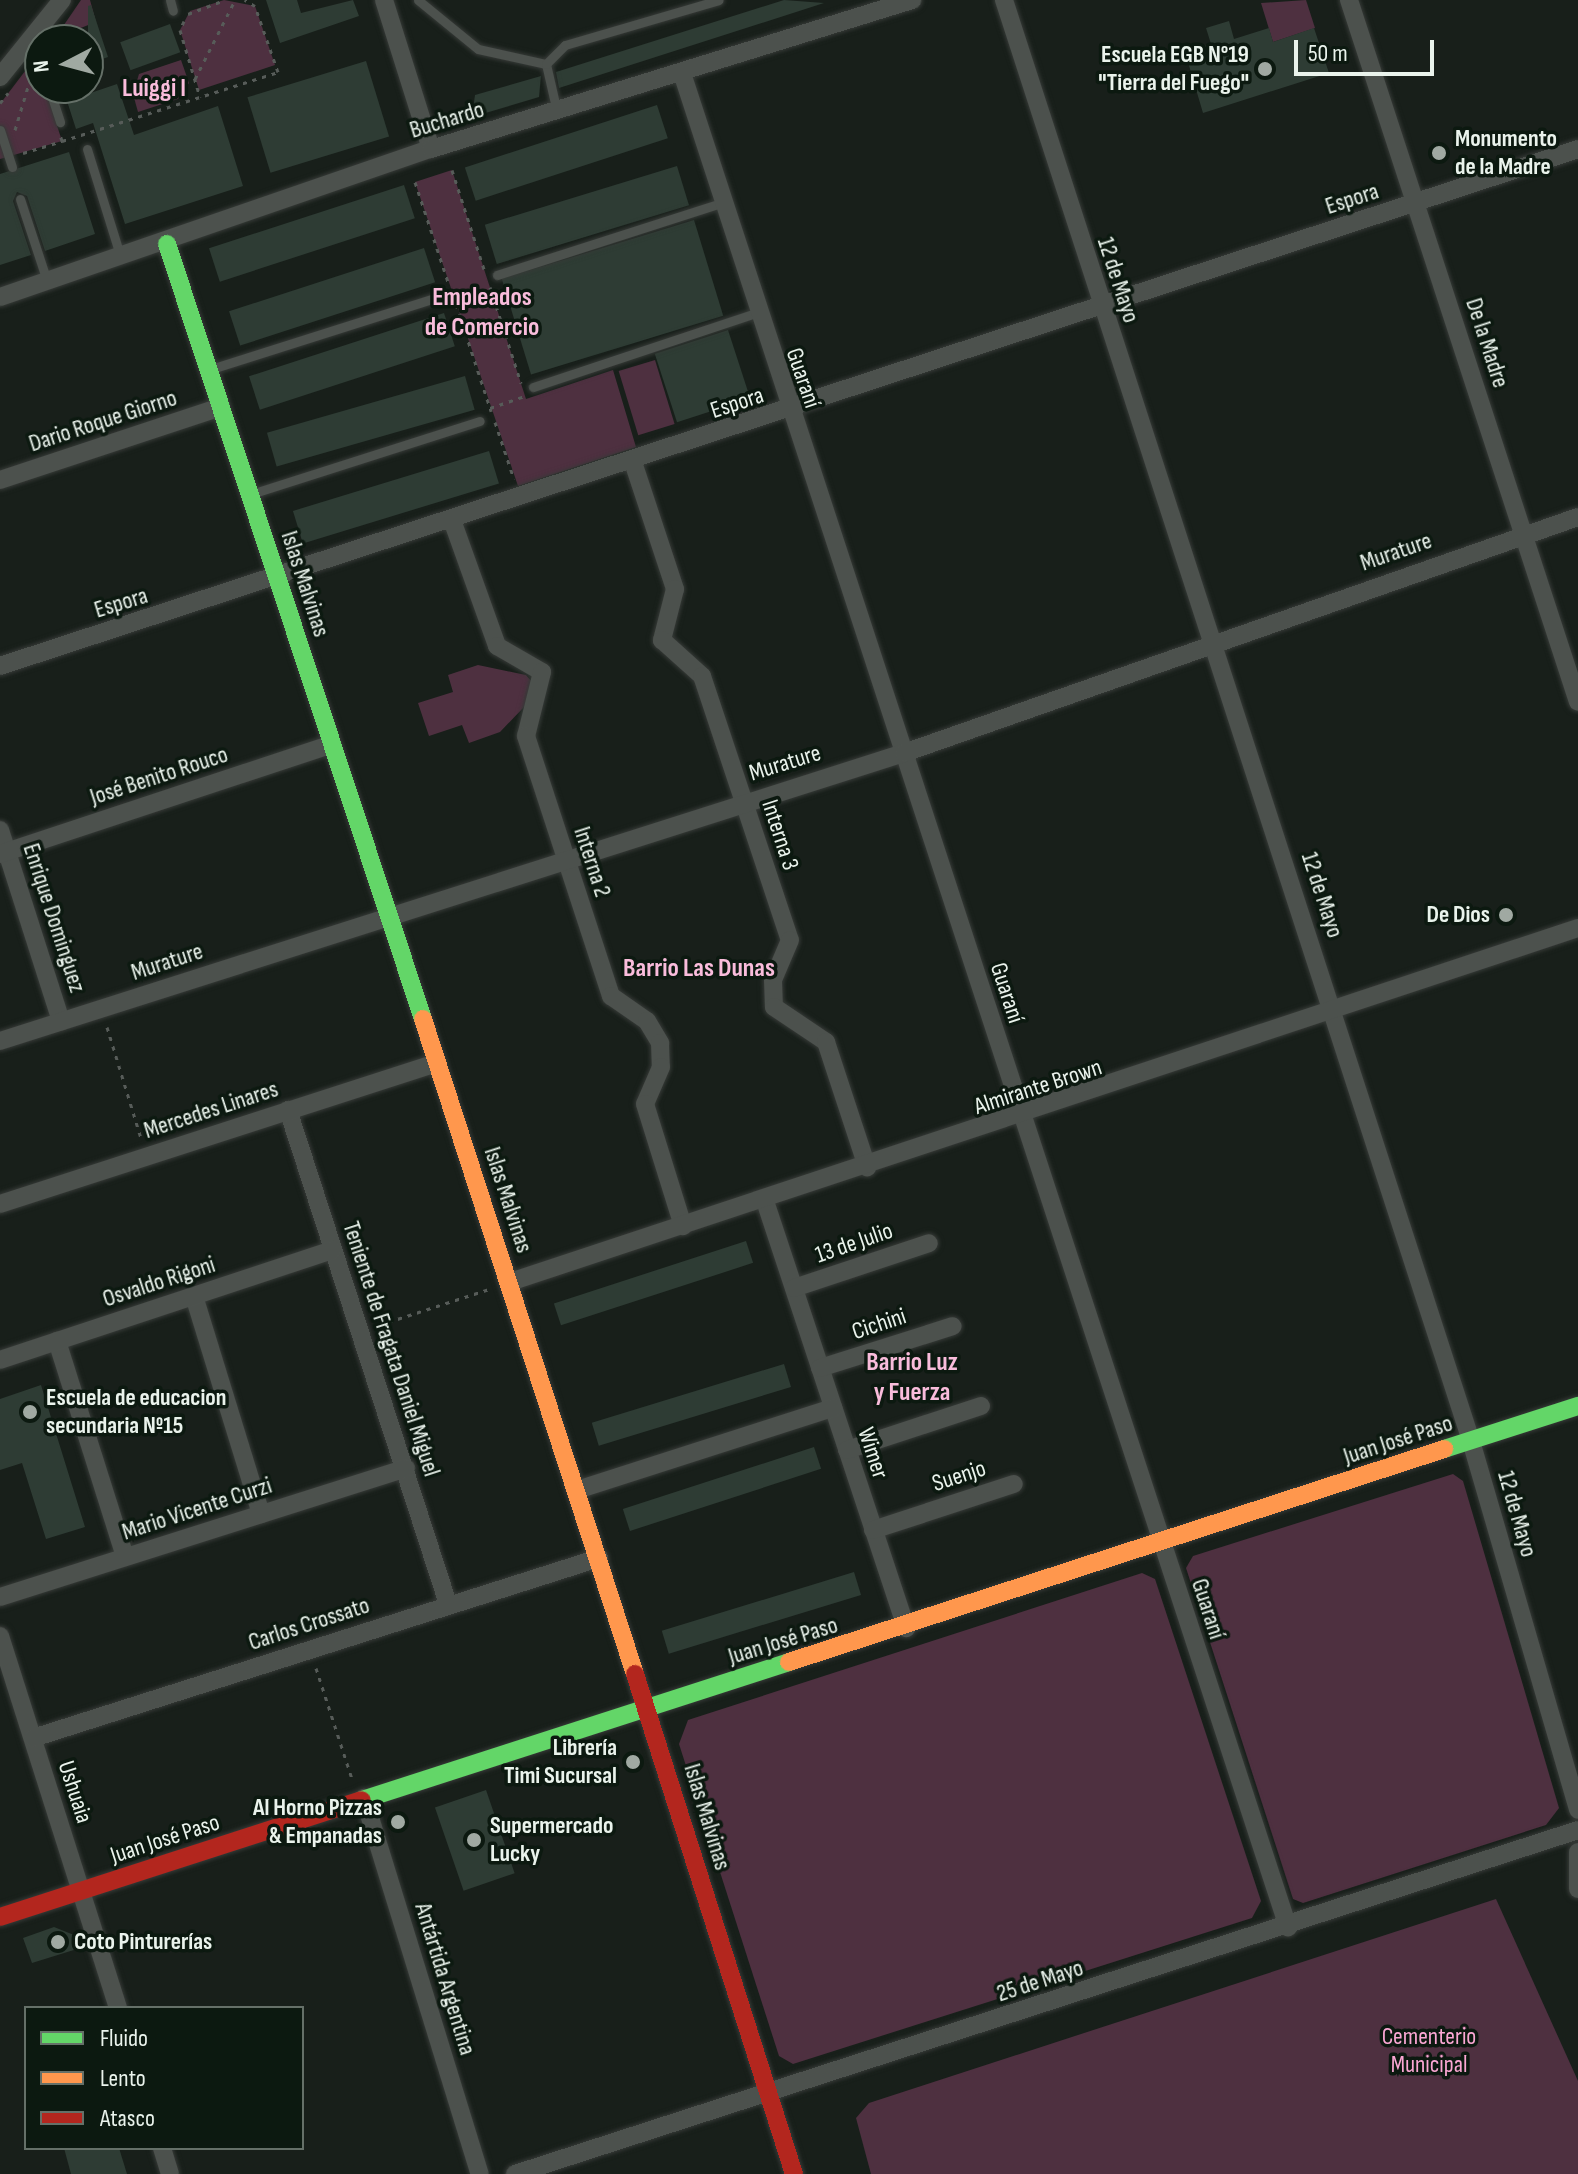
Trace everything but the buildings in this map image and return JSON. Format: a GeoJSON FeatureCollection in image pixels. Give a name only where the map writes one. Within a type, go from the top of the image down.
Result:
{"type":"FeatureCollection","features":[{"type":"Feature","properties":{"kind":"street"},"geometry":{"type":"LineString","coordinates":[[43,24],[62,0]]}},
{"type":"Feature","properties":{"kind":"street"},"geometry":{"type":"LineString","coordinates":[[384,0],[431,149]]}},
{"type":"Feature","properties":{"kind":"street","name":"Buchardo"},"geometry":{"type":"LineString","coordinates":[[0,297],[167,244],[431,149],[912,0]]}},
{"type":"Feature","properties":{"kind":"street","name":"12 de Mayo"},"geometry":{"type":"LineString","coordinates":[[1004,0],[1101,306],[1335,1012],[1471,1441],[1578,1810]]}},
{"type":"Feature","properties":{"kind":"street","name":"De la Madre"},"geometry":{"type":"LineString","coordinates":[[1349,0],[1578,702]]}},
{"type":"Feature","properties":{"kind":"street"},"geometry":{"type":"LineString","coordinates":[[0,77],[24,47]]}},
{"type":"Feature","properties":{"kind":"street","name":"Guaraní"},"geometry":{"type":"LineString","coordinates":[[682,73],[756,313],[904,753],[1288,1927]]}},
{"type":"Feature","properties":{"kind":"street","name":"Espora"},"geometry":{"type":"LineString","coordinates":[[0,666],[789,411],[1578,149]]}},
{"type":"Feature","properties":{"kind":"street","name":"Islas Malvinas"},"geometry":{"type":"LineString","coordinates":[[167,244],[510,1282],[794,2174]]}},
{"type":"Feature","properties":{"kind":"street","name":"Dario Roque Giorno"},"geometry":{"type":"LineString","coordinates":[[0,480],[221,407]]}},
{"type":"Feature","properties":{"kind":"street","name":"Interna 3"},"geometry":{"type":"LineString","coordinates":[[633,462],[675,589],[662,640],[699,669],[790,940],[773,980],[774,1007],[826,1042],[867,1167]]}},
{"type":"Feature","properties":{"kind":"street","name":"Murature"},"geometry":{"type":"LineString","coordinates":[[0,1041],[744,801],[904,753],[1213,641],[1578,517]]}},
{"type":"Feature","properties":{"kind":"street","name":"Interna 2"},"geometry":{"type":"LineString","coordinates":[[452,520],[497,646],[542,672],[542,692],[524,728],[611,996],[647,1021],[660,1043],[663,1058],[645,1104],[683,1226]]}},
{"type":"Feature","properties":{"kind":"street","name":"José Benito Rouco"},"geometry":{"type":"LineString","coordinates":[[4,853],[332,744]]}},
{"type":"Feature","properties":{"kind":"street","name":"Enrique Dominguez"},"geometry":{"type":"LineString","coordinates":[[0,830],[4,853],[61,1021]]}},
{"type":"Feature","properties":{"kind":"street","name":"Almirante Brown"},"geometry":{"type":"LineString","coordinates":[[510,1282],[1023,1118],[1578,928]]}},
{"type":"Feature","properties":{"kind":"street","name":"Mercedes Linares"},"geometry":{"type":"LineString","coordinates":[[0,1204],[437,1063]]}},
{"type":"Feature","properties":{"kind":"street","name":"Teniente de Fragata Daniel Miguel"},"geometry":{"type":"LineString","coordinates":[[288,1110],[448,1604]]}},
{"type":"Feature","properties":{"kind":"street","name":"Wimer"},"geometry":{"type":"LineString","coordinates":[[765,1201],[906,1628]]}},
{"type":"Feature","properties":{"kind":"street","name":"13 de Julio"},"geometry":{"type":"LineString","coordinates":[[794,1288],[929,1243]]}},
{"type":"Feature","properties":{"kind":"street","name":"Osvaldo Rigoni"},"geometry":{"type":"LineString","coordinates":[[0,1360],[332,1250]]}},
{"type":"Feature","properties":{"kind":"street"},"geometry":{"type":"LineString","coordinates":[[194,1296],[261,1514]]}},
{"type":"Feature","properties":{"kind":"street","name":"Cichini"},"geometry":{"type":"LineString","coordinates":[[820,1368],[953,1326]]}},
{"type":"Feature","properties":{"kind":"street"},"geometry":{"type":"LineString","coordinates":[[57,1341],[125,1557]]}},
{"type":"Feature","properties":{"kind":"street"},"geometry":{"type":"LineString","coordinates":[[847,1450],[981,1406]]}},
{"type":"Feature","properties":{"kind":"street","name":"Juan José Paso"},"geometry":{"type":"LineString","coordinates":[[0,1917],[361,1799],[906,1628],[1161,1541],[1578,1406]]}},
{"type":"Feature","properties":{"kind":"street"},"geometry":{"type":"LineString","coordinates":[[577,1490],[833,1408]]}},
{"type":"Feature","properties":{"kind":"street","name":"Mario Vicente Curzi"},"geometry":{"type":"LineString","coordinates":[[1,1595],[406,1468]]}},
{"type":"Feature","properties":{"kind":"street","name":"Suenjo"},"geometry":{"type":"LineString","coordinates":[[873,1530],[1014,1484]]}},
{"type":"Feature","properties":{"kind":"street","name":"Carlos Crossato"},"geometry":{"type":"LineString","coordinates":[[33,1738],[599,1558]]}},
{"type":"Feature","properties":{"kind":"street","name":"Ushuaia"},"geometry":{"type":"LineString","coordinates":[[0,1636],[117,2006]]}},
{"type":"Feature","properties":{"kind":"street","name":"Antártida Argentina"},"geometry":{"type":"LineString","coordinates":[[361,1799],[480,2174]]}},
{"type":"Feature","properties":{"kind":"street","name":"25 de Mayo"},"geometry":{"type":"LineString","coordinates":[[515,2174],[1288,1927],[1578,1830]]}},
{"type":"Feature","properties":{"kind":"street"},"geometry":{"type":"LineString","coordinates":[[1578,1852],[1578,1889]]}},
{"type":"Feature","properties":{"kind":"street"},"geometry":{"type":"LineString","coordinates":[[163,2150],[170,2174]]}},
{"type":"Feature","properties":{"kind":"lane"},"geometry":{"type":"LineString","coordinates":[[170,0],[173,11]]}},
{"type":"Feature","properties":{"kind":"lane"},"geometry":{"type":"LineString","coordinates":[[418,0],[478,49],[546,64]]}},
{"type":"Feature","properties":{"kind":"lane"},"geometry":{"type":"LineString","coordinates":[[546,64],[565,45],[719,0]]}},
{"type":"Feature","properties":{"kind":"lane"},"geometry":{"type":"LineString","coordinates":[[546,64],[557,112]]}},
{"type":"Feature","properties":{"kind":"lane"},"geometry":{"type":"LineString","coordinates":[[53,104],[59,125]]}},
{"type":"Feature","properties":{"kind":"lane"},"geometry":{"type":"LineString","coordinates":[[0,131],[10,162]]}},
{"type":"Feature","properties":{"kind":"lane"},"geometry":{"type":"LineString","coordinates":[[87,149],[121,258]]}},
{"type":"Feature","properties":{"kind":"lane"},"geometry":{"type":"LineString","coordinates":[[20,199],[47,281]]}},
{"type":"Feature","properties":{"kind":"lane"},"geometry":{"type":"LineString","coordinates":[[497,275],[721,203]]}},
{"type":"Feature","properties":{"kind":"lane"},"geometry":{"type":"LineString","coordinates":[[210,370],[444,295]]}},
{"type":"Feature","properties":{"kind":"lane"},"geometry":{"type":"LineString","coordinates":[[533,387],[756,313]]}},
{"type":"Feature","properties":{"kind":"lane"},"geometry":{"type":"LineString","coordinates":[[250,494],[480,421]]}},
{"type":"Feature","properties":{"kind":"path"},"geometry":{"type":"LineString","coordinates":[[200,97],[180,30],[190,11],[224,0]]}},
{"type":"Feature","properties":{"kind":"path"},"geometry":{"type":"LineString","coordinates":[[195,79],[235,0]]}},
{"type":"Feature","properties":{"kind":"path"},"geometry":{"type":"LineString","coordinates":[[10,162],[62,141],[278,72],[255,6],[245,0]]}},
{"type":"Feature","properties":{"kind":"path"},"geometry":{"type":"LineString","coordinates":[[0,131],[23,121],[27,104]]}},
{"type":"Feature","properties":{"kind":"path"},"geometry":{"type":"LineString","coordinates":[[59,125],[62,141]]}},
{"type":"Feature","properties":{"kind":"path"},"geometry":{"type":"LineString","coordinates":[[415,182],[521,498]]}},
{"type":"Feature","properties":{"kind":"path"},"geometry":{"type":"LineString","coordinates":[[101,1008],[147,1156]]}},
{"type":"Feature","properties":{"kind":"path"},"geometry":{"type":"LineString","coordinates":[[360,1331],[510,1282]]}},
{"type":"Feature","properties":{"kind":"path"},"geometry":{"type":"LineString","coordinates":[[310,1649],[361,1799]]}},
{"type":"Feature","properties":{"kind":"green space"},"geometry":{"type":"Polygon","coordinates":[[[81,0],[90,0],[96,22],[65,24],[81,0]]]}},
{"type":"Feature","properties":{"kind":"green space"},"geometry":{"type":"Polygon","coordinates":[[[224,0],[255,6],[275,65],[199,90],[180,30],[190,11],[224,0]]]}},
{"type":"Feature","properties":{"kind":"green space"},"geometry":{"type":"Polygon","coordinates":[[[1306,0],[1315,28],[1273,42],[1261,3],[1306,0]]]}},
{"type":"Feature","properties":{"kind":"green space"},"geometry":{"type":"Polygon","coordinates":[[[181,60],[189,83],[178,99],[138,112],[133,94],[139,74],[181,60]]]}},
{"type":"Feature","properties":{"kind":"green space"},"geometry":{"type":"Polygon","coordinates":[[[24,72],[24,104],[50,104],[62,141],[0,159],[0,104],[24,72]]]}},
{"type":"Feature","properties":{"kind":"green space"},"geometry":{"type":"Polygon","coordinates":[[[452,170],[526,399],[613,370],[636,447],[518,486],[415,182],[452,170]]]}},
{"type":"Feature","properties":{"kind":"green space"},"geometry":{"type":"Polygon","coordinates":[[[655,360],[675,424],[638,435],[619,371],[655,360]]]}},
{"type":"Feature","properties":{"kind":"green space"},"geometry":{"type":"Polygon","coordinates":[[[478,665],[526,675],[532,682],[524,707],[500,732],[469,743],[462,725],[429,736],[418,703],[453,692],[448,675],[478,665]]]}},
{"type":"Feature","properties":{"kind":"green space"},"geometry":{"type":"Polygon","coordinates":[[[1453,1474],[1463,1481],[1559,1808],[1546,1825],[1303,1903],[1293,1899],[1186,1568],[1193,1556],[1453,1474]]]}},
{"type":"Feature","properties":{"kind":"green space"},"geometry":{"type":"Polygon","coordinates":[[[1142,1573],[1155,1579],[1261,1901],[1252,1918],[793,2064],[779,2056],[679,1744],[688,1720],[1142,1573]]]}},
{"type":"Feature","properties":{"kind":"green space","name":"Cementerio Municipal"},"geometry":{"type":"Polygon","coordinates":[[[1496,1899],[1578,2081],[1578,2174],[871,2174],[856,2118],[869,2103],[1496,1899]]]}},
{"type":"Feature","properties":{"kind":"traffic: fast"},"geometry":{"type":"LineString","coordinates":[[167,244],[423,1019]]}},
{"type":"Feature","properties":{"kind":"traffic: fast"},"geometry":{"type":"LineString","coordinates":[[1444,1449],[1578,1406]]}},
{"type":"Feature","properties":{"kind":"traffic: fast"},"geometry":{"type":"LineString","coordinates":[[362,1800],[789,1662]]}},
{"type":"Feature","properties":{"kind":"traffic: slow"},"geometry":{"type":"LineString","coordinates":[[423,1019],[635,1674]]}},
{"type":"Feature","properties":{"kind":"traffic: slow"},"geometry":{"type":"LineString","coordinates":[[789,1662],[1444,1449]]}},
{"type":"Feature","properties":{"kind":"traffic: jam"},"geometry":{"type":"LineString","coordinates":[[635,1674],[794,2174]]}},
{"type":"Feature","properties":{"kind":"traffic: jam"},"geometry":{"type":"LineString","coordinates":[[0,1917],[362,1800]]}},
{"type":"Feature","properties":{"kind":"place","name":"Escuela EGB N°19 \"Tierra del Fuego\""},"geometry":{"type":"Point","coordinates":[1265,69]}},
{"type":"Feature","properties":{"kind":"place","name":"Monumento de la Madre"},"geometry":{"type":"Point","coordinates":[1439,153]}},
{"type":"Feature","properties":{"kind":"place","name":"De Dios"},"geometry":{"type":"Point","coordinates":[1506,915]}},
{"type":"Feature","properties":{"kind":"place","name":"Escuela de educacion secundaria Nº15"},"geometry":{"type":"Point","coordinates":[30,1412]}},
{"type":"Feature","properties":{"kind":"place","name":"Librería Timi Sucursal"},"geometry":{"type":"Point","coordinates":[633,1762]}},
{"type":"Feature","properties":{"kind":"place","name":"Al Horno Pizzas & Empanadas"},"geometry":{"type":"Point","coordinates":[398,1822]}},
{"type":"Feature","properties":{"kind":"place","name":"Supermercado Lucky"},"geometry":{"type":"Point","coordinates":[474,1840]}},
{"type":"Feature","properties":{"kind":"place","name":"Coto Pinturerías"},"geometry":{"type":"Point","coordinates":[58,1942]}},
{"type":"Feature","properties":{"kind":"district","name":"Luiggi I"},"geometry":{"type":"Point","coordinates":[154,89]}},
{"type":"Feature","properties":{"kind":"district","name":"Empleados de Comercio"},"geometry":{"type":"Point","coordinates":[482,313]}},
{"type":"Feature","properties":{"kind":"district","name":"Barrio Las Dunas"},"geometry":{"type":"Point","coordinates":[699,969]}},
{"type":"Feature","properties":{"kind":"district","name":"Barrio Luz y Fuerza"},"geometry":{"type":"Point","coordinates":[912,1378]}}]}
